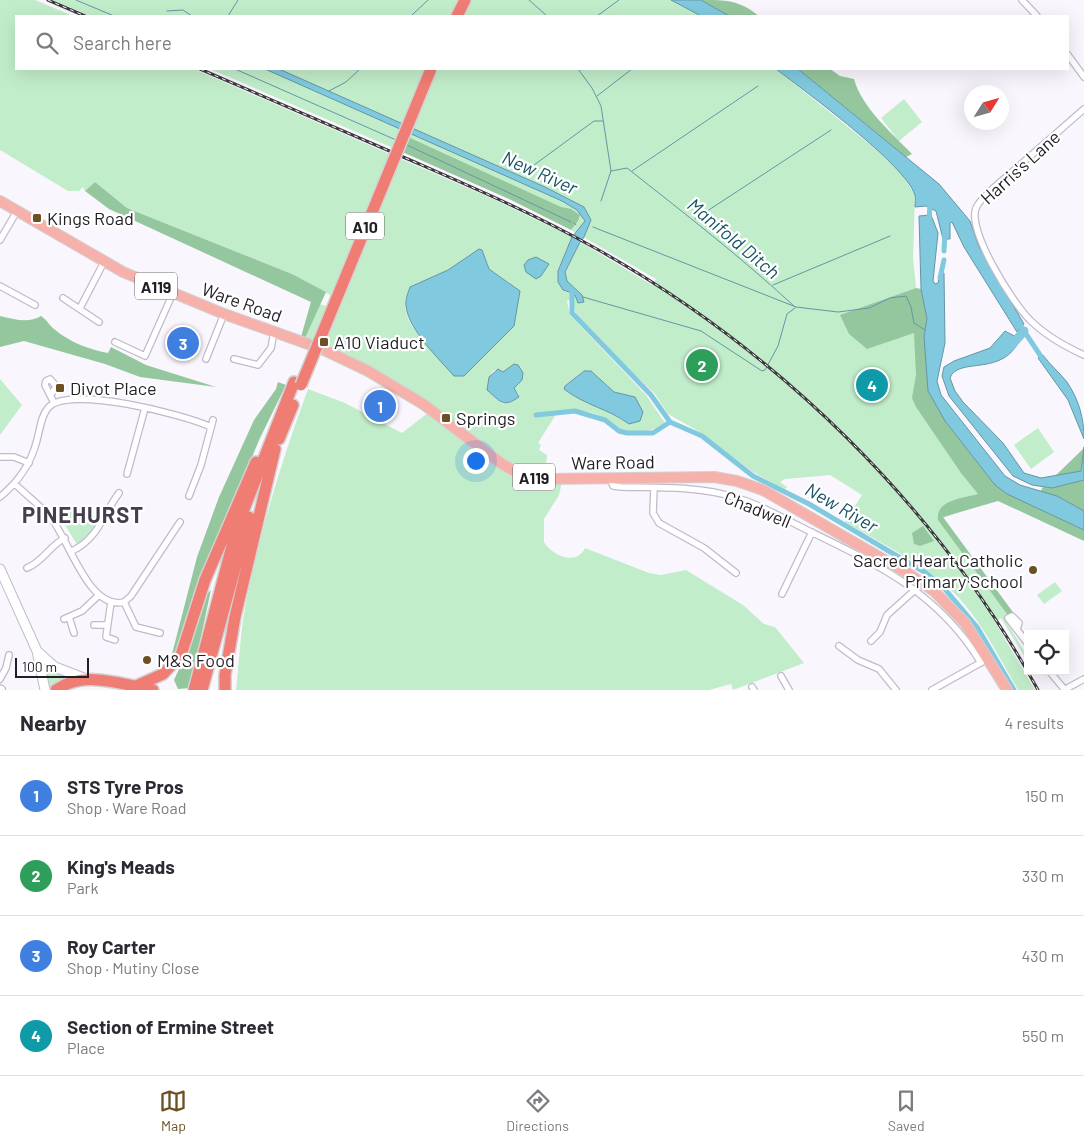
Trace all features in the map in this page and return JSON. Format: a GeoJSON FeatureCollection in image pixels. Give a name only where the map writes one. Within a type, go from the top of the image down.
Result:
{"type":"FeatureCollection","features":[{"type":"Feature","properties":{"kind":"highway"},"geometry":{"type":"LineString","coordinates":[[449,15],[457,0]]}},
{"type":"Feature","properties":{"kind":"highway"},"geometry":{"type":"LineString","coordinates":[[458,15],[465,0]]}},
{"type":"Feature","properties":{"kind":"highway","name":"A10"},"geometry":{"type":"LineString","coordinates":[[202,690],[245,529],[297,383],[422,70]]}},
{"type":"Feature","properties":{"kind":"highway","name":"A10"},"geometry":{"type":"LineString","coordinates":[[194,690],[237,527],[278,420],[297,383],[430,70]]}},
{"type":"Feature","properties":{"kind":"highway"},"geometry":{"type":"LineString","coordinates":[[134,686],[163,674],[181,654],[205,580],[219,545],[248,476],[278,420]]}},
{"type":"Feature","properties":{"kind":"highway"},"geometry":{"type":"LineString","coordinates":[[225,690],[225,675],[237,608],[275,448]]}},
{"type":"Feature","properties":{"kind":"highway"},"geometry":{"type":"LineString","coordinates":[[56,690],[75,680],[86,679],[153,690]]}},
{"type":"Feature","properties":{"kind":"main road","name":"Ware Road"},"geometry":{"type":"LineString","coordinates":[[0,201],[104,262],[224,314],[322,349],[386,381],[436,413],[502,464],[518,473],[546,479],[714,477],[737,481],[763,490],[927,586],[956,612],[985,661],[1007,690]]}},
{"type":"Feature","properties":{"kind":"main road"},"geometry":{"type":"LineString","coordinates":[[0,569],[37,651],[45,690]]}},
{"type":"Feature","properties":{"kind":"main road"},"geometry":{"type":"LineString","coordinates":[[37,651],[55,667],[86,679]]}},
{"type":"Feature","properties":{"kind":"street"},"geometry":{"type":"LineString","coordinates":[[1022,0],[1036,15]]}},
{"type":"Feature","properties":{"kind":"street"},"geometry":{"type":"LineString","coordinates":[[1069,56],[1084,77]]}},
{"type":"Feature","properties":{"kind":"street","name":"Harris's Lane"},"geometry":{"type":"LineString","coordinates":[[1084,109],[992,189],[977,205],[974,213],[978,234],[1006,288],[1026,316],[1053,340],[1084,355]]}},
{"type":"Feature","properties":{"kind":"street"},"geometry":{"type":"LineString","coordinates":[[0,240],[17,211]]}},
{"type":"Feature","properties":{"kind":"street"},"geometry":{"type":"LineString","coordinates":[[80,308],[104,262]]}},
{"type":"Feature","properties":{"kind":"street"},"geometry":{"type":"LineString","coordinates":[[0,286],[35,305]]}},
{"type":"Feature","properties":{"kind":"street"},"geometry":{"type":"LineString","coordinates":[[115,342],[145,356],[173,293]]}},
{"type":"Feature","properties":{"kind":"street"},"geometry":{"type":"LineString","coordinates":[[63,298],[99,322]]}},
{"type":"Feature","properties":{"kind":"street"},"geometry":{"type":"LineString","coordinates":[[206,359],[224,314]]}},
{"type":"Feature","properties":{"kind":"street"},"geometry":{"type":"LineString","coordinates":[[234,359],[258,365],[271,348],[274,332]]}},
{"type":"Feature","properties":{"kind":"street"},"geometry":{"type":"LineString","coordinates":[[51,395],[54,403]]}},
{"type":"Feature","properties":{"kind":"street"},"geometry":{"type":"LineString","coordinates":[[0,497],[15,484],[30,463],[44,414],[54,403],[64,400],[98,400],[176,414],[211,427]]}},
{"type":"Feature","properties":{"kind":"street"},"geometry":{"type":"LineString","coordinates":[[127,474],[145,408]]}},
{"type":"Feature","properties":{"kind":"street"},"geometry":{"type":"LineString","coordinates":[[189,496],[201,465],[213,420]]}},
{"type":"Feature","properties":{"kind":"street"},"geometry":{"type":"LineString","coordinates":[[0,457],[14,457],[30,463]]}},
{"type":"Feature","properties":{"kind":"street","name":"Chadwell"},"geometry":{"type":"LineString","coordinates":[[609,477],[613,486],[685,489],[733,496],[857,554],[916,589],[950,621],[985,661]]}},
{"type":"Feature","properties":{"kind":"street"},"geometry":{"type":"LineString","coordinates":[[15,484],[51,518],[72,551],[84,577],[99,595],[111,602],[124,602],[131,596],[180,522]]}},
{"type":"Feature","properties":{"kind":"street"},"geometry":{"type":"LineString","coordinates":[[654,488],[653,513],[659,523],[704,548],[736,573]]}},
{"type":"Feature","properties":{"kind":"street"},"geometry":{"type":"LineString","coordinates":[[72,551],[92,536],[107,516],[111,504],[119,492]]}},
{"type":"Feature","properties":{"kind":"street"},"geometry":{"type":"LineString","coordinates":[[782,594],[812,532]]}},
{"type":"Feature","properties":{"kind":"street"},"geometry":{"type":"LineString","coordinates":[[27,568],[42,560],[54,544],[64,538]]}},
{"type":"Feature","properties":{"kind":"street"},"geometry":{"type":"LineString","coordinates":[[871,641],[880,632],[888,615],[916,589]]}},
{"type":"Feature","properties":{"kind":"street"},"geometry":{"type":"LineString","coordinates":[[74,633],[66,618],[86,608],[99,595]]}},
{"type":"Feature","properties":{"kind":"street"},"geometry":{"type":"LineString","coordinates":[[111,602],[106,625],[106,637],[115,640]]}},
{"type":"Feature","properties":{"kind":"street"},"geometry":{"type":"LineString","coordinates":[[124,602],[136,627],[160,633]]}},
{"type":"Feature","properties":{"kind":"street"},"geometry":{"type":"LineString","coordinates":[[94,625],[106,625]]}},
{"type":"Feature","properties":{"kind":"street"},"geometry":{"type":"LineString","coordinates":[[1017,629],[1024,639]]}},
{"type":"Feature","properties":{"kind":"street"},"geometry":{"type":"LineString","coordinates":[[839,646],[858,660],[879,669],[896,690]]}},
{"type":"Feature","properties":{"kind":"street"},"geometry":{"type":"LineString","coordinates":[[0,679],[6,668],[9,655]]}},
{"type":"Feature","properties":{"kind":"street"},"geometry":{"type":"LineString","coordinates":[[932,690],[985,661]]}},
{"type":"Feature","properties":{"kind":"street"},"geometry":{"type":"LineString","coordinates":[[1052,675],[1064,690],[1084,679]]}},
{"type":"Feature","properties":{"kind":"street"},"geometry":{"type":"LineString","coordinates":[[781,676],[789,690]]}},
{"type":"Feature","properties":{"kind":"green space"},"geometry":{"type":"Polygon","coordinates":[[[0,0],[35,0],[71,15],[15,15],[15,70],[196,70],[493,199],[572,237],[569,250],[558,273],[561,286],[570,293],[570,300],[567,301],[570,315],[646,395],[665,423],[649,430],[632,432],[621,429],[607,419],[593,413],[574,410],[555,411],[555,416],[538,443],[541,445],[539,450],[547,455],[545,474],[523,470],[512,465],[437,409],[386,376],[331,348],[301,337],[311,302],[335,308],[339,300],[292,274],[127,208],[95,182],[85,191],[83,187],[79,191],[68,191],[0,150],[0,0]],[[482,250],[469,255],[448,270],[410,287],[405,303],[408,317],[416,332],[437,354],[510,283],[489,269],[482,250]],[[511,366],[503,372],[498,369],[493,371],[489,377],[487,390],[503,404],[519,394],[513,388],[522,380],[511,366]],[[583,371],[564,389],[628,424],[635,397],[614,392],[591,371],[583,371]]]}},
{"type":"Feature","properties":{"kind":"green space"},"geometry":{"type":"Polygon","coordinates":[[[52,0],[671,0],[699,15],[88,15],[52,0]]]}},
{"type":"Feature","properties":{"kind":"green space"},"geometry":{"type":"Polygon","coordinates":[[[701,0],[732,2],[758,15],[727,15],[701,0]]]}},
{"type":"Feature","properties":{"kind":"green space"},"geometry":{"type":"Polygon","coordinates":[[[212,70],[777,70],[873,147],[900,172],[915,195],[913,258],[916,288],[841,315],[914,333],[925,366],[928,392],[942,418],[974,461],[1007,494],[943,518],[1015,615],[1007,614],[1004,617],[1024,651],[1024,655],[1001,618],[995,622],[1024,671],[1024,675],[1026,675],[1035,690],[1018,690],[977,620],[948,587],[906,557],[845,522],[862,495],[830,475],[785,479],[780,482],[787,487],[785,490],[753,472],[698,431],[668,414],[655,394],[623,364],[576,314],[572,300],[574,287],[566,281],[565,272],[579,244],[582,243],[652,285],[656,279],[571,230],[577,222],[407,154],[212,70]]]}},
{"type":"Feature","properties":{"kind":"green space"},"geometry":{"type":"Polygon","coordinates":[[[799,70],[831,70],[840,76],[854,79],[863,100],[870,110],[912,154],[906,157],[799,70]]]}},
{"type":"Feature","properties":{"kind":"green space"},"geometry":{"type":"Polygon","coordinates":[[[904,99],[922,122],[899,141],[881,118],[904,99]]]}},
{"type":"Feature","properties":{"kind":"green space"},"geometry":{"type":"Polygon","coordinates":[[[406,136],[561,207],[571,209],[580,215],[578,221],[571,230],[509,199],[400,151],[406,136]]]}},
{"type":"Feature","properties":{"kind":"green space"},"geometry":{"type":"Polygon","coordinates":[[[95,182],[127,208],[292,274],[326,292],[305,338],[301,337],[311,302],[109,209],[85,191],[95,182]]]}},
{"type":"Feature","properties":{"kind":"green space"},"geometry":{"type":"Polygon","coordinates":[[[916,288],[921,289],[927,319],[924,336],[945,421],[995,485],[1035,507],[1084,530],[1084,541],[998,501],[943,517],[1015,615],[1007,614],[938,520],[938,513],[946,504],[978,494],[961,473],[916,407],[912,398],[916,375],[914,333],[867,349],[849,334],[840,315],[916,288]]]}},
{"type":"Feature","properties":{"kind":"green space"},"geometry":{"type":"Polygon","coordinates":[[[0,316],[31,320],[41,316],[60,334],[80,345],[108,353],[111,347],[146,365],[216,387],[140,377],[105,364],[24,341],[0,347],[0,316]]]}},
{"type":"Feature","properties":{"kind":"green space"},"geometry":{"type":"Polygon","coordinates":[[[0,379],[22,405],[0,435],[0,379]]]}},
{"type":"Feature","properties":{"kind":"green space"},"geometry":{"type":"Polygon","coordinates":[[[278,382],[286,385],[260,438],[230,509],[184,641],[175,655],[172,654],[197,557],[219,497],[254,420],[276,389],[278,382]]]}},
{"type":"Feature","properties":{"kind":"green space"},"geometry":{"type":"Polygon","coordinates":[[[308,389],[345,403],[402,433],[429,412],[505,472],[523,479],[562,482],[559,495],[544,519],[544,542],[558,555],[571,558],[576,557],[585,548],[649,573],[661,575],[686,570],[743,605],[764,624],[775,627],[804,663],[733,690],[731,684],[709,690],[236,690],[241,633],[256,557],[280,472],[308,389]]]}},
{"type":"Feature","properties":{"kind":"green space"},"geometry":{"type":"Polygon","coordinates":[[[1038,428],[1054,452],[1031,469],[1014,445],[1038,428]]]}},
{"type":"Feature","properties":{"kind":"green space"},"geometry":{"type":"Polygon","coordinates":[[[1084,448],[1081,471],[1053,478],[1084,448]]]}},
{"type":"Feature","properties":{"kind":"green space"},"geometry":{"type":"Polygon","coordinates":[[[1084,480],[1084,511],[1057,496],[1040,492],[1043,487],[1052,488],[1084,480]]]}},
{"type":"Feature","properties":{"kind":"green space"},"geometry":{"type":"Polygon","coordinates":[[[84,508],[94,514],[99,522],[88,538],[78,546],[62,520],[72,509],[84,508]]]}},
{"type":"Feature","properties":{"kind":"green space"},"geometry":{"type":"Polygon","coordinates":[[[923,526],[934,541],[920,546],[914,544],[912,533],[923,526]]]}},
{"type":"Feature","properties":{"kind":"green space"},"geometry":{"type":"Polygon","coordinates":[[[1055,582],[1062,591],[1044,604],[1037,595],[1055,582]]]}},
{"type":"Feature","properties":{"kind":"green space"},"geometry":{"type":"Polygon","coordinates":[[[211,590],[190,688],[178,689],[174,680],[190,645],[204,597],[211,590]]]}},
{"type":"Feature","properties":{"kind":"green space"},"geometry":{"type":"Polygon","coordinates":[[[41,659],[72,676],[48,690],[41,659]]]}},
{"type":"Feature","properties":{"kind":"water"},"geometry":{"type":"Polygon","coordinates":[[[671,0],[701,0],[727,15],[699,15],[671,0]]]}},
{"type":"Feature","properties":{"kind":"water"},"geometry":{"type":"Polygon","coordinates":[[[267,70],[281,70],[545,187],[584,207],[591,220],[565,272],[567,281],[582,295],[584,302],[578,303],[575,295],[572,297],[572,293],[563,290],[558,282],[558,271],[572,237],[585,221],[577,210],[562,201],[267,70]]]}},
{"type":"Feature","properties":{"kind":"water"},"geometry":{"type":"Polygon","coordinates":[[[777,70],[799,70],[939,184],[970,221],[979,247],[1024,324],[1017,332],[964,247],[952,222],[950,223],[950,239],[943,239],[936,211],[926,206],[915,207],[915,195],[893,165],[831,111],[777,70]]]}},
{"type":"Feature","properties":{"kind":"water"},"geometry":{"type":"Polygon","coordinates":[[[931,215],[938,233],[933,281],[935,284],[938,283],[940,272],[944,273],[945,343],[937,381],[941,395],[1005,476],[1020,485],[1057,496],[1084,511],[1084,530],[1007,494],[995,485],[945,421],[928,391],[924,336],[927,319],[921,289],[919,216],[931,215]]]}},
{"type":"Feature","properties":{"kind":"water"},"geometry":{"type":"Polygon","coordinates":[[[479,249],[482,250],[489,269],[520,291],[514,326],[464,376],[454,376],[418,334],[408,315],[406,299],[410,287],[448,270],[479,249]]]}},
{"type":"Feature","properties":{"kind":"water"},"geometry":{"type":"Polygon","coordinates":[[[536,257],[549,264],[541,276],[536,279],[526,272],[524,265],[528,260],[536,257]]]}},
{"type":"Feature","properties":{"kind":"water"},"geometry":{"type":"Polygon","coordinates":[[[1005,331],[1020,339],[1012,351],[992,363],[962,368],[955,372],[950,378],[955,391],[963,402],[1003,443],[1024,473],[1041,478],[1081,471],[1084,447],[1084,480],[1052,488],[1032,485],[1013,476],[949,396],[942,376],[944,367],[954,361],[990,348],[1005,331]]]}},
{"type":"Feature","properties":{"kind":"water"},"geometry":{"type":"Polygon","coordinates":[[[1043,355],[1067,382],[1078,402],[1082,416],[1084,439],[1068,400],[1038,358],[1043,355]]]}},
{"type":"Feature","properties":{"kind":"water"},"geometry":{"type":"Polygon","coordinates":[[[514,364],[518,365],[523,373],[522,380],[514,388],[519,397],[506,403],[502,402],[487,390],[489,377],[498,369],[503,372],[514,364]]]}},
{"type":"Feature","properties":{"kind":"water"},"geometry":{"type":"Polygon","coordinates":[[[584,371],[591,371],[614,392],[635,397],[643,412],[640,421],[629,424],[564,389],[565,386],[584,371]]]}},
{"type":"Feature","properties":{"kind":"waterway"},"geometry":{"type":"LineString","coordinates":[[76,0],[112,15]]}},
{"type":"Feature","properties":{"kind":"waterway"},"geometry":{"type":"LineString","coordinates":[[229,15],[238,0]]}},
{"type":"Feature","properties":{"kind":"waterway"},"geometry":{"type":"LineString","coordinates":[[412,15],[428,0]]}},
{"type":"Feature","properties":{"kind":"waterway","name":"Manifold Ditch"},"geometry":{"type":"LineString","coordinates":[[529,0],[546,15]]}},
{"type":"Feature","properties":{"kind":"waterway"},"geometry":{"type":"LineString","coordinates":[[598,15],[619,0]]}},
{"type":"Feature","properties":{"kind":"waterway"},"geometry":{"type":"LineString","coordinates":[[167,11],[183,10],[190,15]]}},
{"type":"Feature","properties":{"kind":"waterway"},"geometry":{"type":"LineString","coordinates":[[237,70],[396,140]]}},
{"type":"Feature","properties":{"kind":"waterway"},"geometry":{"type":"LineString","coordinates":[[329,91],[346,82],[359,70]]}},
{"type":"Feature","properties":{"kind":"waterway","name":"Manifold Ditch"},"geometry":{"type":"LineString","coordinates":[[579,70],[592,88],[601,106],[611,171],[627,168],[733,253],[795,307]]}},
{"type":"Feature","properties":{"kind":"waterway"},"geometry":{"type":"LineString","coordinates":[[597,96],[631,70]]}},
{"type":"Feature","properties":{"kind":"waterway"},"geometry":{"type":"LineString","coordinates":[[632,171],[758,86]]}},
{"type":"Feature","properties":{"kind":"waterway"},"geometry":{"type":"LineString","coordinates":[[530,168],[594,121],[603,121]]}},
{"type":"Feature","properties":{"kind":"waterway"},"geometry":{"type":"LineString","coordinates":[[695,219],[831,130]]}},
{"type":"Feature","properties":{"kind":"waterway"},"geometry":{"type":"LineString","coordinates":[[407,145],[571,222]]}},
{"type":"Feature","properties":{"kind":"waterway"},"geometry":{"type":"LineString","coordinates":[[601,201],[611,171]]}},
{"type":"Feature","properties":{"kind":"waterway"},"geometry":{"type":"LineString","coordinates":[[929,222],[930,203]]}},
{"type":"Feature","properties":{"kind":"waterway"},"geometry":{"type":"LineString","coordinates":[[593,227],[796,307],[838,312],[869,308],[890,298],[906,296],[911,307],[914,323],[925,330]]}},
{"type":"Feature","properties":{"kind":"waterway"},"geometry":{"type":"LineString","coordinates":[[944,251],[945,232]]}},
{"type":"Feature","properties":{"kind":"waterway"},"geometry":{"type":"LineString","coordinates":[[773,285],[890,236]]}},
{"type":"Feature","properties":{"kind":"waterway"},"geometry":{"type":"LineString","coordinates":[[940,278],[944,260]]}},
{"type":"Feature","properties":{"kind":"waterway","name":"New River"},"geometry":{"type":"LineString","coordinates":[[572,292],[572,313],[651,395],[670,422],[702,436],[753,476],[809,504],[926,573],[944,588],[977,627],[1014,690]]}},
{"type":"Feature","properties":{"kind":"waterway"},"geometry":{"type":"LineString","coordinates":[[583,297],[701,331],[762,371],[765,370],[778,346],[787,314],[795,308]]}},
{"type":"Feature","properties":{"kind":"waterway"},"geometry":{"type":"LineString","coordinates":[[1018,322],[1044,361]]}},
{"type":"Feature","properties":{"kind":"waterway"},"geometry":{"type":"LineString","coordinates":[[1011,346],[1024,331]]}},
{"type":"Feature","properties":{"kind":"waterway","name":"New River"},"geometry":{"type":"LineString","coordinates":[[536,415],[575,411],[605,420],[619,431],[627,433],[653,433],[670,422]]}},
{"type":"Feature","properties":{"kind":"railway"},"geometry":{"type":"LineString","coordinates":[[48,0],[83,15]]}},
{"type":"Feature","properties":{"kind":"railway"},"geometry":{"type":"LineString","coordinates":[[202,70],[500,200],[548,223],[595,248],[663,289],[728,335],[789,385],[848,439],[902,496],[952,558],[998,622],[1038,690]]}},
{"type":"Feature","properties":{"kind":"place","name":"Kings Road"},"geometry":{"type":"Point","coordinates":[37,218]}},
{"type":"Feature","properties":{"kind":"place","name":"A10 Viaduct"},"geometry":{"type":"Point","coordinates":[324,342]}},
{"type":"Feature","properties":{"kind":"place","name":"Roy Carter"},"geometry":{"type":"Point","coordinates":[183,343]}},
{"type":"Feature","properties":{"kind":"place","name":"King's Meads"},"geometry":{"type":"Point","coordinates":[702,365]}},
{"type":"Feature","properties":{"kind":"place","name":"Section of Ermine Street"},"geometry":{"type":"Point","coordinates":[872,385]}},
{"type":"Feature","properties":{"kind":"place","name":"Divot Place"},"geometry":{"type":"Point","coordinates":[60,388]}},
{"type":"Feature","properties":{"kind":"place","name":"STS Tyre Pros"},"geometry":{"type":"Point","coordinates":[380,406]}},
{"type":"Feature","properties":{"kind":"place","name":"Springs"},"geometry":{"type":"Point","coordinates":[446,418]}},
{"type":"Feature","properties":{"kind":"place","name":"Sacred Heart Catholic Primary School"},"geometry":{"type":"Point","coordinates":[1033,570]}},
{"type":"Feature","properties":{"kind":"place","name":"M&S Food"},"geometry":{"type":"Point","coordinates":[147,660]}},
{"type":"Feature","properties":{"kind":"district","name":"PINEHURST"},"geometry":{"type":"Point","coordinates":[83,514]}}]}
